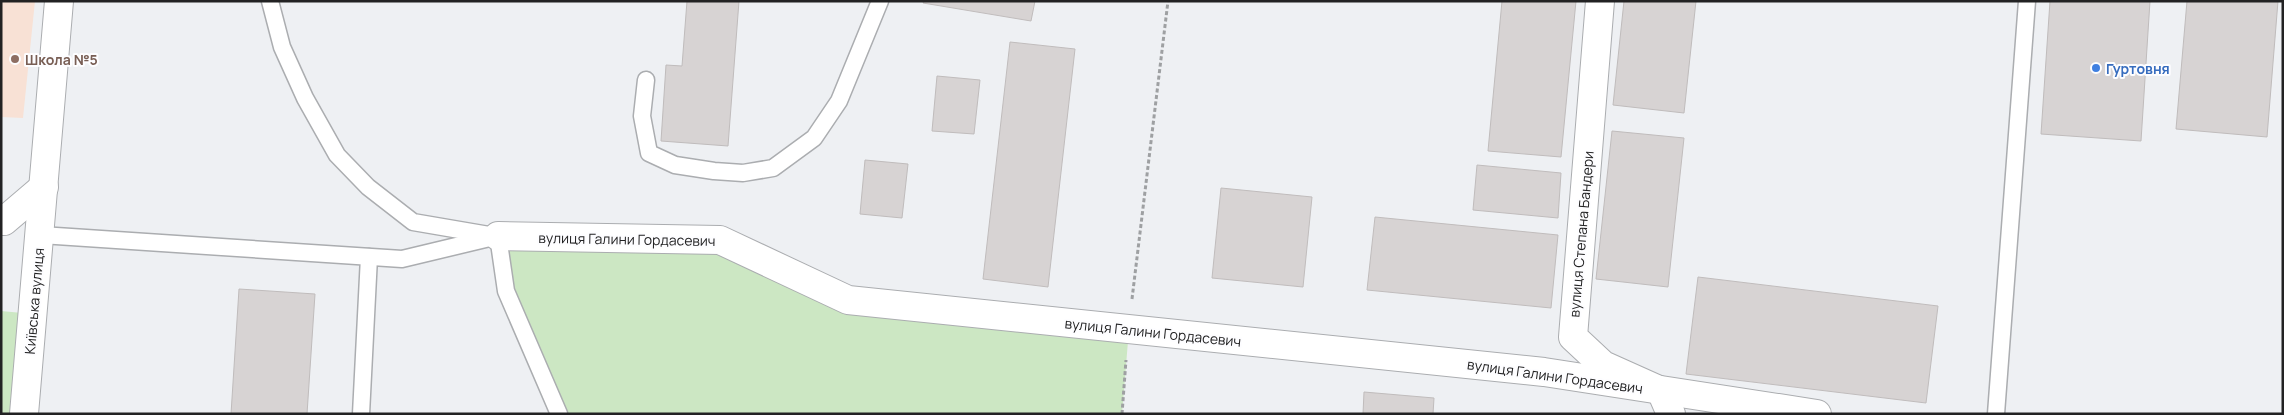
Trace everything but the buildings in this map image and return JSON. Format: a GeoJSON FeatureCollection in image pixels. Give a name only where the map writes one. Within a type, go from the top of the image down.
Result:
{"type":"FeatureCollection","features":[{"type":"Feature","properties":{"kind":"street","name":"Київська вулиця"},"geometry":{"type":"LineString","coordinates":[[24,414],[59,1]]}},
{"type":"Feature","properties":{"kind":"street","name":"вулиця Степана Бандери"},"geometry":{"type":"LineString","coordinates":[[1600,1],[1573,337],[1603,365],[1666,402]]}},
{"type":"Feature","properties":{"kind":"street"},"geometry":{"type":"LineString","coordinates":[[1,221],[4,221],[44,187]]}},
{"type":"Feature","properties":{"kind":"street","name":"вулиця Галини Гордасевич"},"geometry":{"type":"LineString","coordinates":[[498,236],[720,240],[848,300],[1544,372],[1666,402],[1817,414]]}},
{"type":"Feature","properties":{"kind":"lane"},"geometry":{"type":"LineString","coordinates":[[270,1],[282,47],[305,98],[337,155],[362,181],[413,222],[498,236]]}},
{"type":"Feature","properties":{"kind":"lane"},"geometry":{"type":"LineString","coordinates":[[646,80],[642,116],[649,153],[675,165],[714,171],[743,173],[773,168],[814,138],[839,100],[880,1]]}},
{"type":"Feature","properties":{"kind":"lane"},"geometry":{"type":"LineString","coordinates":[[1996,414],[2027,1]]}},
{"type":"Feature","properties":{"kind":"lane"},"geometry":{"type":"LineString","coordinates":[[40,235],[402,259],[498,236]]}},
{"type":"Feature","properties":{"kind":"lane"},"geometry":{"type":"LineString","coordinates":[[498,236],[506,291],[559,414]]}},
{"type":"Feature","properties":{"kind":"lane"},"geometry":{"type":"LineString","coordinates":[[361,414],[369,257]]}},
{"type":"Feature","properties":{"kind":"path"},"geometry":{"type":"LineString","coordinates":[[1122,414],[1129,329],[1168,1]]}},
{"type":"Feature","properties":{"kind":"shaded area","name":"Школа №5"},"geometry":{"type":"Polygon","coordinates":[[[1,1],[35,1],[23,118],[1,117],[1,1]]]}},
{"type":"Feature","properties":{"kind":"green space"},"geometry":{"type":"Polygon","coordinates":[[[498,236],[720,240],[848,300],[1129,329],[1122,414],[559,414],[506,291],[498,236]]]}},
{"type":"Feature","properties":{"kind":"green space"},"geometry":{"type":"Polygon","coordinates":[[[1,311],[33,314],[24,414],[1,414],[1,311]]]}},
{"type":"Feature","properties":{"kind":"place","name":"Школа №5"},"geometry":{"type":"Point","coordinates":[15,59]}},
{"type":"Feature","properties":{"kind":"place","name":"Гуртовня"},"geometry":{"type":"Point","coordinates":[2096,68]}}]}
